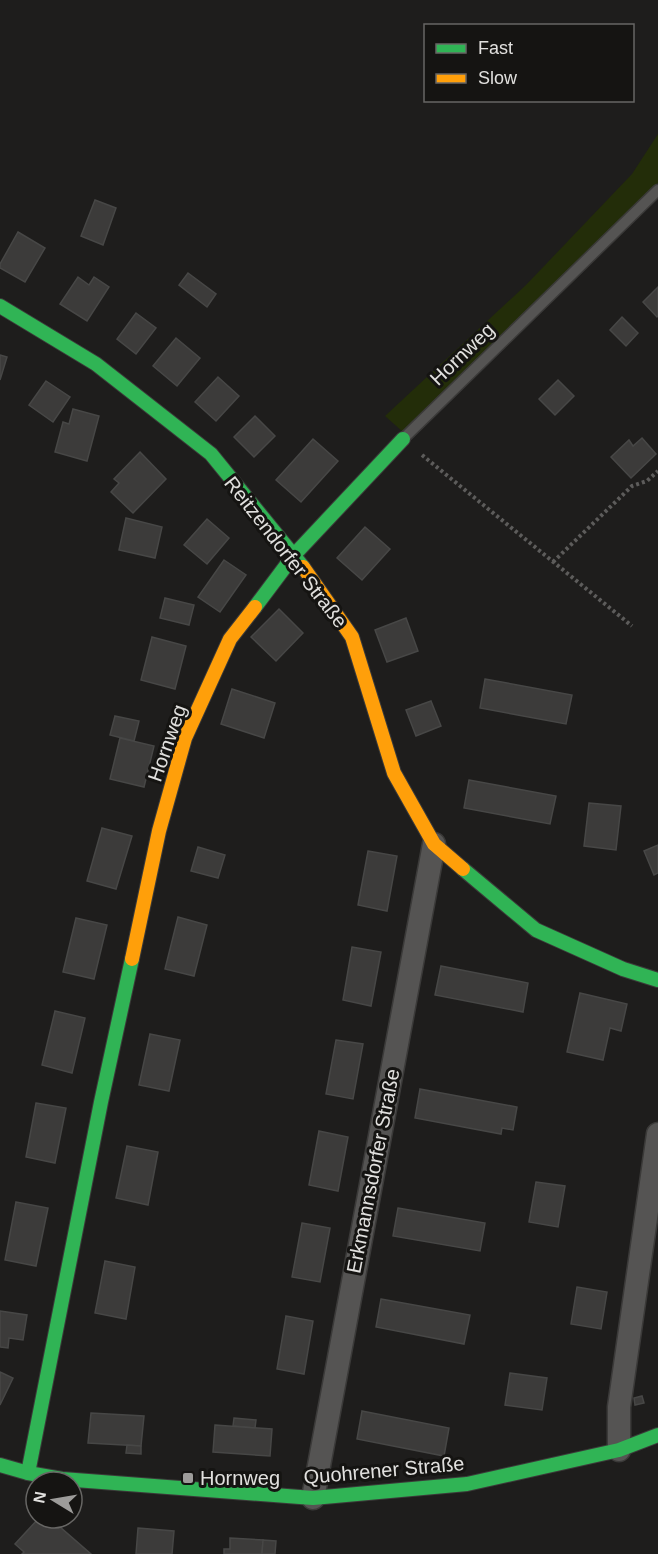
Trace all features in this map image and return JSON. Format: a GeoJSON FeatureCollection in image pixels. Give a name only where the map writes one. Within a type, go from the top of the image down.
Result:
{"type":"FeatureCollection","features":[{"type":"Feature","properties":{"kind":"street","name":"Reitzendorfer Straße"},"geometry":{"type":"LineString","coordinates":[[0,306],[96,364],[211,454],[294,555],[352,637],[394,773],[434,844],[536,930],[623,969],[658,980]]}},
{"type":"Feature","properties":{"kind":"street","name":"Hornweg"},"geometry":{"type":"LineString","coordinates":[[29,1470],[108,1068],[159,831],[185,738],[230,639],[294,555],[403,439]]}},
{"type":"Feature","properties":{"kind":"street","name":"Erkmannsdorfer Straße"},"geometry":{"type":"LineString","coordinates":[[313,1498],[434,844]]}},
{"type":"Feature","properties":{"kind":"street"},"geometry":{"type":"LineString","coordinates":[[619,1450],[619,1407],[658,1134]]}},
{"type":"Feature","properties":{"kind":"street","name":"Quohrener Straße"},"geometry":{"type":"LineString","coordinates":[[84,1481],[313,1498],[467,1484],[619,1450],[658,1435]]}},
{"type":"Feature","properties":{"kind":"street","name":"Quohrener Straße"},"geometry":{"type":"LineString","coordinates":[[0,1465],[24,1472]]}},
{"type":"Feature","properties":{"kind":"lane","name":"Hornweg"},"geometry":{"type":"LineString","coordinates":[[403,439],[658,189]]}},
{"type":"Feature","properties":{"kind":"path"},"geometry":{"type":"LineString","coordinates":[[403,439],[632,626]]}},
{"type":"Feature","properties":{"kind":"path"},"geometry":{"type":"LineString","coordinates":[[553,562],[632,486],[647,482],[658,471]]}},
{"type":"Feature","properties":{"kind":"green space"},"geometry":{"type":"Polygon","coordinates":[[[658,134],[658,183],[403,432],[385,416],[526,285],[632,174],[658,134]]]}},
{"type":"Feature","properties":{"kind":"building"},"geometry":{"type":"Polygon","coordinates":[[[95,200],[116,208],[103,245],[81,236],[95,200]]]}},
{"type":"Feature","properties":{"kind":"building"},"geometry":{"type":"Polygon","coordinates":[[[18,232],[45,248],[25,282],[0,268],[18,232]]]}},
{"type":"Feature","properties":{"kind":"building"},"geometry":{"type":"Polygon","coordinates":[[[188,273],[216,294],[207,307],[179,285],[188,273]]]}},
{"type":"Feature","properties":{"kind":"building"},"geometry":{"type":"Polygon","coordinates":[[[78,277],[89,285],[94,277],[109,287],[87,321],[60,304],[78,277]]]}},
{"type":"Feature","properties":{"kind":"building"},"geometry":{"type":"Polygon","coordinates":[[[658,287],[658,316],[657,317],[643,302],[658,287]]]}},
{"type":"Feature","properties":{"kind":"building"},"geometry":{"type":"Polygon","coordinates":[[[136,313],[156,328],[136,354],[117,339],[136,313]]]}},
{"type":"Feature","properties":{"kind":"building"},"geometry":{"type":"Polygon","coordinates":[[[622,317],[638,333],[626,346],[610,330],[622,317]]]}},
{"type":"Feature","properties":{"kind":"building"},"geometry":{"type":"Polygon","coordinates":[[[176,338],[200,358],[177,386],[153,366],[176,338]]]}},
{"type":"Feature","properties":{"kind":"building"},"geometry":{"type":"Polygon","coordinates":[[[0,355],[7,357],[0,380],[0,355]]]}},
{"type":"Feature","properties":{"kind":"building"},"geometry":{"type":"Polygon","coordinates":[[[218,377],[239,396],[216,421],[195,402],[218,377]]]}},
{"type":"Feature","properties":{"kind":"building"},"geometry":{"type":"Polygon","coordinates":[[[558,380],[574,396],[555,415],[539,399],[558,380]]]}},
{"type":"Feature","properties":{"kind":"building"},"geometry":{"type":"Polygon","coordinates":[[[46,381],[70,397],[53,422],[29,405],[46,381]]]}},
{"type":"Feature","properties":{"kind":"building"},"geometry":{"type":"Polygon","coordinates":[[[73,409],[99,416],[87,461],[55,452],[63,422],[69,424],[73,409]]]}},
{"type":"Feature","properties":{"kind":"building"},"geometry":{"type":"Polygon","coordinates":[[[255,416],[275,436],[254,457],[234,437],[255,416]]]}},
{"type":"Feature","properties":{"kind":"building"},"geometry":{"type":"Polygon","coordinates":[[[642,438],[656,454],[631,478],[611,457],[629,440],[633,446],[642,438]]]}},
{"type":"Feature","properties":{"kind":"building"},"geometry":{"type":"Polygon","coordinates":[[[313,439],[338,461],[301,502],[276,480],[313,439]]]}},
{"type":"Feature","properties":{"kind":"building"},"geometry":{"type":"Polygon","coordinates":[[[140,452],[166,479],[133,513],[111,492],[119,483],[114,479],[140,452]]]}},
{"type":"Feature","properties":{"kind":"building"},"geometry":{"type":"Polygon","coordinates":[[[126,518],[162,527],[155,558],[119,550],[126,518]]]}},
{"type":"Feature","properties":{"kind":"building"},"geometry":{"type":"Polygon","coordinates":[[[207,519],[229,538],[207,564],[184,545],[207,519]]]}},
{"type":"Feature","properties":{"kind":"building"},"geometry":{"type":"Polygon","coordinates":[[[365,527],[390,549],[362,580],[337,558],[365,527]]]}},
{"type":"Feature","properties":{"kind":"building"},"geometry":{"type":"Polygon","coordinates":[[[224,560],[246,575],[220,612],[198,597],[224,560]]]}},
{"type":"Feature","properties":{"kind":"building"},"geometry":{"type":"Polygon","coordinates":[[[165,598],[194,605],[189,625],[160,618],[165,598]]]}},
{"type":"Feature","properties":{"kind":"building"},"geometry":{"type":"Polygon","coordinates":[[[279,609],[303,633],[276,661],[251,637],[279,609]]]}},
{"type":"Feature","properties":{"kind":"building"},"geometry":{"type":"Polygon","coordinates":[[[406,618],[418,651],[387,662],[375,630],[406,618]]]}},
{"type":"Feature","properties":{"kind":"building"},"geometry":{"type":"Polygon","coordinates":[[[152,637],[186,646],[175,689],[141,680],[152,637]]]}},
{"type":"Feature","properties":{"kind":"building"},"geometry":{"type":"Polygon","coordinates":[[[485,679],[572,695],[566,724],[480,708],[485,679]]]}},
{"type":"Feature","properties":{"kind":"building"},"geometry":{"type":"Polygon","coordinates":[[[232,689],[275,703],[264,738],[221,724],[232,689]]]}},
{"type":"Feature","properties":{"kind":"building"},"geometry":{"type":"Polygon","coordinates":[[[431,701],[441,726],[416,736],[406,710],[431,701]]]}},
{"type":"Feature","properties":{"kind":"building"},"geometry":{"type":"Polygon","coordinates":[[[115,716],[139,721],[134,741],[110,735],[115,716]]]}},
{"type":"Feature","properties":{"kind":"building"},"geometry":{"type":"Polygon","coordinates":[[[120,738],[154,746],[144,787],[110,779],[120,738]]]}},
{"type":"Feature","properties":{"kind":"building"},"geometry":{"type":"Polygon","coordinates":[[[469,780],[556,796],[550,824],[464,808],[469,780]]]}},
{"type":"Feature","properties":{"kind":"building"},"geometry":{"type":"Polygon","coordinates":[[[589,803],[621,806],[616,850],[584,846],[589,803]]]}},
{"type":"Feature","properties":{"kind":"building"},"geometry":{"type":"Polygon","coordinates":[[[102,828],[132,836],[116,889],[87,881],[102,828]]]}},
{"type":"Feature","properties":{"kind":"building"},"geometry":{"type":"Polygon","coordinates":[[[658,845],[658,873],[654,875],[644,851],[658,845]]]}},
{"type":"Feature","properties":{"kind":"building"},"geometry":{"type":"Polygon","coordinates":[[[198,847],[225,855],[218,878],[191,871],[198,847]]]}},
{"type":"Feature","properties":{"kind":"building"},"geometry":{"type":"Polygon","coordinates":[[[368,851],[397,856],[387,911],[358,905],[368,851]]]}},
{"type":"Feature","properties":{"kind":"building"},"geometry":{"type":"Polygon","coordinates":[[[178,917],[207,925],[194,976],[165,969],[178,917]]]}},
{"type":"Feature","properties":{"kind":"building"},"geometry":{"type":"Polygon","coordinates":[[[76,918],[107,925],[94,979],[63,972],[76,918]]]}},
{"type":"Feature","properties":{"kind":"building"},"geometry":{"type":"Polygon","coordinates":[[[352,947],[381,952],[371,1006],[343,1000],[352,947]]]}},
{"type":"Feature","properties":{"kind":"building"},"geometry":{"type":"Polygon","coordinates":[[[441,966],[528,983],[523,1012],[435,995],[441,966]]]}},
{"type":"Feature","properties":{"kind":"building"},"geometry":{"type":"Polygon","coordinates":[[[580,993],[627,1004],[621,1031],[610,1028],[603,1060],[567,1052],[580,993]]]}},
{"type":"Feature","properties":{"kind":"building"},"geometry":{"type":"Polygon","coordinates":[[[55,1011],[85,1018],[72,1073],[42,1065],[55,1011]]]}},
{"type":"Feature","properties":{"kind":"building"},"geometry":{"type":"Polygon","coordinates":[[[150,1034],[180,1040],[169,1091],[139,1085],[150,1034]]]}},
{"type":"Feature","properties":{"kind":"building"},"geometry":{"type":"Polygon","coordinates":[[[336,1040],[363,1044],[353,1099],[326,1094],[336,1040]]]}},
{"type":"Feature","properties":{"kind":"building"},"geometry":{"type":"Polygon","coordinates":[[[420,1089],[517,1107],[513,1130],[502,1128],[501,1134],[415,1118],[420,1089]]]}},
{"type":"Feature","properties":{"kind":"building"},"geometry":{"type":"Polygon","coordinates":[[[36,1103],[66,1108],[55,1163],[26,1157],[36,1103]]]}},
{"type":"Feature","properties":{"kind":"building"},"geometry":{"type":"Polygon","coordinates":[[[319,1131],[348,1137],[338,1191],[309,1185],[319,1131]]]}},
{"type":"Feature","properties":{"kind":"building"},"geometry":{"type":"Polygon","coordinates":[[[127,1146],[158,1152],[148,1205],[116,1198],[127,1146]]]}},
{"type":"Feature","properties":{"kind":"building"},"geometry":{"type":"Polygon","coordinates":[[[536,1182],[565,1186],[558,1227],[529,1222],[536,1182]]]}},
{"type":"Feature","properties":{"kind":"building"},"geometry":{"type":"Polygon","coordinates":[[[16,1202],[48,1208],[36,1266],[5,1260],[16,1202]]]}},
{"type":"Feature","properties":{"kind":"building"},"geometry":{"type":"Polygon","coordinates":[[[398,1208],[485,1223],[480,1251],[393,1236],[398,1208]]]}},
{"type":"Feature","properties":{"kind":"building"},"geometry":{"type":"Polygon","coordinates":[[[302,1223],[330,1228],[320,1282],[292,1277],[302,1223]]]}},
{"type":"Feature","properties":{"kind":"building"},"geometry":{"type":"Polygon","coordinates":[[[105,1261],[135,1267],[126,1319],[95,1313],[105,1261]]]}},
{"type":"Feature","properties":{"kind":"building"},"geometry":{"type":"Polygon","coordinates":[[[577,1287],[607,1292],[601,1329],[571,1324],[577,1287]]]}},
{"type":"Feature","properties":{"kind":"building"},"geometry":{"type":"Polygon","coordinates":[[[381,1299],[470,1315],[464,1344],[376,1327],[381,1299]]]}},
{"type":"Feature","properties":{"kind":"building"},"geometry":{"type":"Polygon","coordinates":[[[0,1311],[27,1315],[23,1340],[9,1338],[8,1348],[0,1347],[0,1311]]]}},
{"type":"Feature","properties":{"kind":"building"},"geometry":{"type":"Polygon","coordinates":[[[286,1316],[313,1321],[304,1374],[277,1369],[286,1316]]]}},
{"type":"Feature","properties":{"kind":"building"},"geometry":{"type":"Polygon","coordinates":[[[0,1372],[13,1378],[0,1405],[0,1372]]]}},
{"type":"Feature","properties":{"kind":"building"},"geometry":{"type":"Polygon","coordinates":[[[510,1373],[547,1378],[542,1410],[505,1405],[510,1373]]]}},
{"type":"Feature","properties":{"kind":"building"},"geometry":{"type":"Polygon","coordinates":[[[642,1396],[644,1403],[635,1405],[634,1398],[642,1396]]]}},
{"type":"Feature","properties":{"kind":"building"},"geometry":{"type":"Polygon","coordinates":[[[362,1411],[449,1428],[444,1456],[357,1439],[362,1411]]]}},
{"type":"Feature","properties":{"kind":"building"},"geometry":{"type":"Polygon","coordinates":[[[91,1413],[144,1416],[141,1446],[88,1443],[91,1413]]]}},
{"type":"Feature","properties":{"kind":"building"},"geometry":{"type":"Polygon","coordinates":[[[234,1418],[256,1420],[255,1428],[233,1426],[234,1418]]]}},
{"type":"Feature","properties":{"kind":"building"},"geometry":{"type":"Polygon","coordinates":[[[215,1425],[272,1429],[270,1456],[213,1452],[215,1425]]]}},
{"type":"Feature","properties":{"kind":"building"},"geometry":{"type":"Polygon","coordinates":[[[127,1445],[141,1446],[141,1454],[126,1453],[127,1445]]]}},
{"type":"Feature","properties":{"kind":"building"},"geometry":{"type":"Polygon","coordinates":[[[138,1528],[174,1531],[172,1554],[136,1554],[138,1528]]]}},
{"type":"Feature","properties":{"kind":"building"},"geometry":{"type":"Polygon","coordinates":[[[28,1530],[63,1530],[91,1554],[22,1554],[24,1552],[15,1544],[28,1530]]]}},
{"type":"Feature","properties":{"kind":"building"},"geometry":{"type":"Polygon","coordinates":[[[230,1538],[263,1540],[262,1554],[224,1554],[224,1549],[230,1549],[230,1538]]]}},
{"type":"Feature","properties":{"kind":"building"},"geometry":{"type":"Polygon","coordinates":[[[263,1540],[276,1541],[275,1554],[262,1554],[263,1540]]]}},
{"type":"Feature","properties":{"kind":"traffic: fast"},"geometry":{"type":"LineString","coordinates":[[0,306],[96,364],[211,454],[303,567]]}},
{"type":"Feature","properties":{"kind":"traffic: fast"},"geometry":{"type":"LineString","coordinates":[[255,607],[294,555],[403,439]]}},
{"type":"Feature","properties":{"kind":"traffic: fast"},"geometry":{"type":"LineString","coordinates":[[463,869],[536,930],[623,969],[658,980]]}},
{"type":"Feature","properties":{"kind":"traffic: fast"},"geometry":{"type":"LineString","coordinates":[[29,1470],[101,1102],[132,959]]}},
{"type":"Feature","properties":{"kind":"traffic: fast"},"geometry":{"type":"LineString","coordinates":[[0,1465],[62,1479],[313,1498],[467,1484],[619,1450],[658,1435]]}},
{"type":"Feature","properties":{"kind":"traffic: slow"},"geometry":{"type":"LineString","coordinates":[[303,567],[352,637],[394,773],[434,844],[463,869]]}},
{"type":"Feature","properties":{"kind":"traffic: slow"},"geometry":{"type":"LineString","coordinates":[[132,959],[159,831],[185,738],[230,639],[255,607]]}},
{"type":"Feature","properties":{"kind":"place","name":"Hornweg"},"geometry":{"type":"Point","coordinates":[188,1478]}}]}
